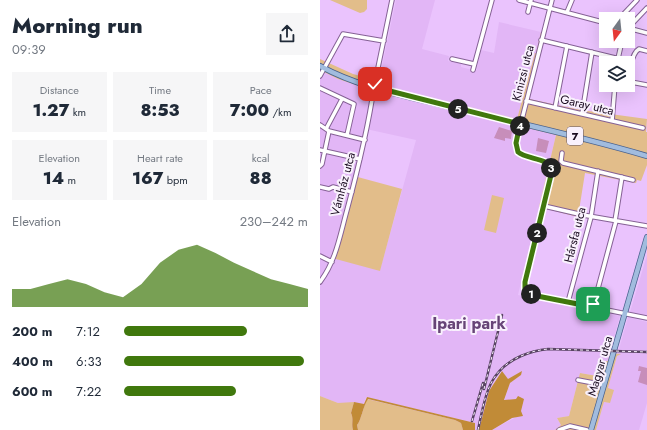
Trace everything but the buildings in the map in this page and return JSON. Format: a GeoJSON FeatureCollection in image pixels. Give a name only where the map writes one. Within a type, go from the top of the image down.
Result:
{"type":"FeatureCollection","features":[{"type":"Feature","properties":{"kind":"main road","name":"7"},"geometry":{"type":"LineString","coordinates":[[322,67],[354,82],[647,155]]}},
{"type":"Feature","properties":{"kind":"main road","name":"Magyar utca"},"geometry":{"type":"LineString","coordinates":[[592,430],[647,238]]}},
{"type":"Feature","properties":{"kind":"street","name":"Vámház utca"},"geometry":{"type":"LineString","coordinates":[[320,282],[332,262],[352,192],[365,140],[392,0]]}},
{"type":"Feature","properties":{"kind":"street"},"geometry":{"type":"LineString","coordinates":[[473,70],[492,0]]}},
{"type":"Feature","properties":{"kind":"street"},"geometry":{"type":"LineString","coordinates":[[519,0],[531,1],[550,8],[599,20]]}},
{"type":"Feature","properties":{"kind":"street","name":"Kinizsi utca"},"geometry":{"type":"LineString","coordinates":[[544,206],[551,176],[551,166],[547,163],[524,156],[518,152],[516,143],[552,0]]}},
{"type":"Feature","properties":{"kind":"street"},"geometry":{"type":"LineString","coordinates":[[567,12],[572,0]]}},
{"type":"Feature","properties":{"kind":"street"},"geometry":{"type":"LineString","coordinates":[[626,12],[637,0]]}},
{"type":"Feature","properties":{"kind":"street"},"geometry":{"type":"LineString","coordinates":[[528,12],[531,1]]}},
{"type":"Feature","properties":{"kind":"street"},"geometry":{"type":"LineString","coordinates":[[635,21],[647,8]]}},
{"type":"Feature","properties":{"kind":"street"},"geometry":{"type":"LineString","coordinates":[[635,30],[647,33]]}},
{"type":"Feature","properties":{"kind":"street"},"geometry":{"type":"LineString","coordinates":[[320,76],[322,67],[343,34],[384,41]]}},
{"type":"Feature","properties":{"kind":"street"},"geometry":{"type":"LineString","coordinates":[[541,40],[603,56]]}},
{"type":"Feature","properties":{"kind":"street"},"geometry":{"type":"LineString","coordinates":[[555,108],[567,46]]}},
{"type":"Feature","properties":{"kind":"street"},"geometry":{"type":"LineString","coordinates":[[635,56],[638,49],[647,51]]}},
{"type":"Feature","properties":{"kind":"street"},"geometry":{"type":"LineString","coordinates":[[582,114],[592,52]]}},
{"type":"Feature","properties":{"kind":"street"},"geometry":{"type":"LineString","coordinates":[[452,59],[474,64]]}},
{"type":"Feature","properties":{"kind":"street"},"geometry":{"type":"LineString","coordinates":[[635,82],[647,85]]}},
{"type":"Feature","properties":{"kind":"street"},"geometry":{"type":"LineString","coordinates":[[320,88],[342,99],[352,102],[354,105],[347,135]]}},
{"type":"Feature","properties":{"kind":"street"},"geometry":{"type":"LineString","coordinates":[[612,121],[614,92]]}},
{"type":"Feature","properties":{"kind":"street"},"geometry":{"type":"LineString","coordinates":[[320,166],[322,164],[325,151],[328,130],[342,99]]}},
{"type":"Feature","properties":{"kind":"street","name":"Garay utca"},"geometry":{"type":"LineString","coordinates":[[526,101],[642,128]]}},
{"type":"Feature","properties":{"kind":"street"},"geometry":{"type":"LineString","coordinates":[[320,125],[328,130],[365,140]]}},
{"type":"Feature","properties":{"kind":"street"},"geometry":{"type":"LineString","coordinates":[[320,150],[360,159]]}},
{"type":"Feature","properties":{"kind":"street"},"geometry":{"type":"LineString","coordinates":[[562,153],[562,163],[634,180]]}},
{"type":"Feature","properties":{"kind":"street","name":"Hársfa utca"},"geometry":{"type":"LineString","coordinates":[[568,302],[591,217],[598,171]]}},
{"type":"Feature","properties":{"kind":"street"},"geometry":{"type":"LineString","coordinates":[[593,307],[616,221],[622,177]]}},
{"type":"Feature","properties":{"kind":"street"},"geometry":{"type":"LineString","coordinates":[[320,187],[329,189],[333,186],[352,192]]}},
{"type":"Feature","properties":{"kind":"street"},"geometry":{"type":"LineString","coordinates":[[647,226],[591,217],[544,206],[525,288],[528,293],[532,295],[647,318]]}},
{"type":"Feature","properties":{"kind":"street"},"geometry":{"type":"LineString","coordinates":[[320,256],[332,262]]}},
{"type":"Feature","properties":{"kind":"street"},"geometry":{"type":"LineString","coordinates":[[578,380],[604,385]]}},
{"type":"Feature","properties":{"kind":"street"},"geometry":{"type":"LineString","coordinates":[[559,430],[570,426],[588,430]]}},
{"type":"Feature","properties":{"kind":"shaded area"},"geometry":{"type":"Polygon","coordinates":[[[330,0],[367,0],[367,9],[360,13],[330,0]]]}},
{"type":"Feature","properties":{"kind":"shaded area"},"geometry":{"type":"Polygon","coordinates":[[[396,0],[435,0],[422,49],[449,56],[448,61],[461,64],[461,67],[476,71],[481,50],[494,53],[499,22],[541,32],[536,54],[529,52],[526,67],[531,68],[517,119],[378,85],[396,0]]]}},
{"type":"Feature","properties":{"kind":"shaded area"},"geometry":{"type":"Polygon","coordinates":[[[541,32],[545,33],[529,99],[581,110],[647,119],[647,165],[641,181],[637,180],[636,183],[585,173],[578,217],[539,207],[556,135],[371,90],[338,79],[320,70],[320,59],[353,74],[379,81],[379,85],[517,119],[541,32]]]}},
{"type":"Feature","properties":{"kind":"shaded area"},"geometry":{"type":"Polygon","coordinates":[[[320,70],[338,79],[371,90],[556,135],[518,295],[620,316],[611,348],[619,349],[628,317],[647,322],[647,403],[639,430],[596,430],[604,402],[610,403],[608,388],[617,356],[620,354],[610,353],[603,377],[580,373],[569,416],[557,418],[561,425],[555,430],[492,430],[518,416],[516,399],[504,401],[510,383],[521,375],[508,379],[501,371],[489,391],[479,430],[475,430],[475,423],[366,397],[364,404],[338,403],[320,396],[320,70]],[[366,129],[354,176],[380,270],[416,140],[366,129]]]}},
{"type":"Feature","properties":{"kind":"shaded area"},"geometry":{"type":"Polygon","coordinates":[[[354,176],[402,189],[380,271],[332,258],[354,176]]]}},
{"type":"Feature","properties":{"kind":"shaded area"},"geometry":{"type":"Polygon","coordinates":[[[492,195],[504,198],[496,233],[484,230],[492,195]]]}},
{"type":"Feature","properties":{"kind":"shaded area"},"geometry":{"type":"Polygon","coordinates":[[[647,255],[647,316],[630,312],[647,255]]]}},
{"type":"Feature","properties":{"kind":"shaded area"},"geometry":{"type":"Polygon","coordinates":[[[610,353],[621,354],[617,356],[608,388],[614,390],[610,403],[604,402],[596,430],[555,430],[561,425],[557,418],[569,416],[580,373],[603,377],[606,361],[608,361],[610,353]]]}},
{"type":"Feature","properties":{"kind":"shaded area"},"geometry":{"type":"Polygon","coordinates":[[[502,371],[508,379],[522,371],[521,375],[510,383],[504,400],[516,399],[518,396],[524,399],[521,411],[523,416],[512,418],[492,430],[479,430],[489,391],[502,371]]]}},
{"type":"Feature","properties":{"kind":"shaded area"},"geometry":{"type":"Polygon","coordinates":[[[320,396],[338,403],[354,402],[351,413],[353,430],[320,430],[320,396]]]}},
{"type":"Feature","properties":{"kind":"shaded area"},"geometry":{"type":"Polygon","coordinates":[[[367,397],[475,423],[475,430],[463,430],[461,423],[455,420],[368,399],[357,425],[358,430],[353,430],[351,413],[354,402],[364,404],[367,397]]]}},
{"type":"Feature","properties":{"kind":"shaded area"},"geometry":{"type":"Polygon","coordinates":[[[367,399],[455,420],[461,423],[463,430],[358,430],[357,425],[367,399]]]}},
{"type":"Feature","properties":{"kind":"railway"},"geometry":{"type":"LineString","coordinates":[[484,389],[502,315]]}},
{"type":"Feature","properties":{"kind":"railway"},"geometry":{"type":"LineString","coordinates":[[478,430],[486,396],[494,378],[501,369],[521,356],[534,351],[548,349],[647,352]]}},
{"type":"Feature","properties":{"kind":"railway"},"geometry":{"type":"LineString","coordinates":[[472,421],[483,383]]}},
{"type":"Feature","properties":{"kind":"district","name":"Ipari park"},"geometry":{"type":"Point","coordinates":[469,323]}},
{"type":"Feature","properties":{"kind":"route"},"geometry":{"type":"LineString","coordinates":[[375,84],[374,87],[404,96],[520,124],[516,143],[518,152],[524,156],[547,163],[551,166],[552,171],[525,282],[525,289],[532,295],[593,307],[593,304]]}}]}
